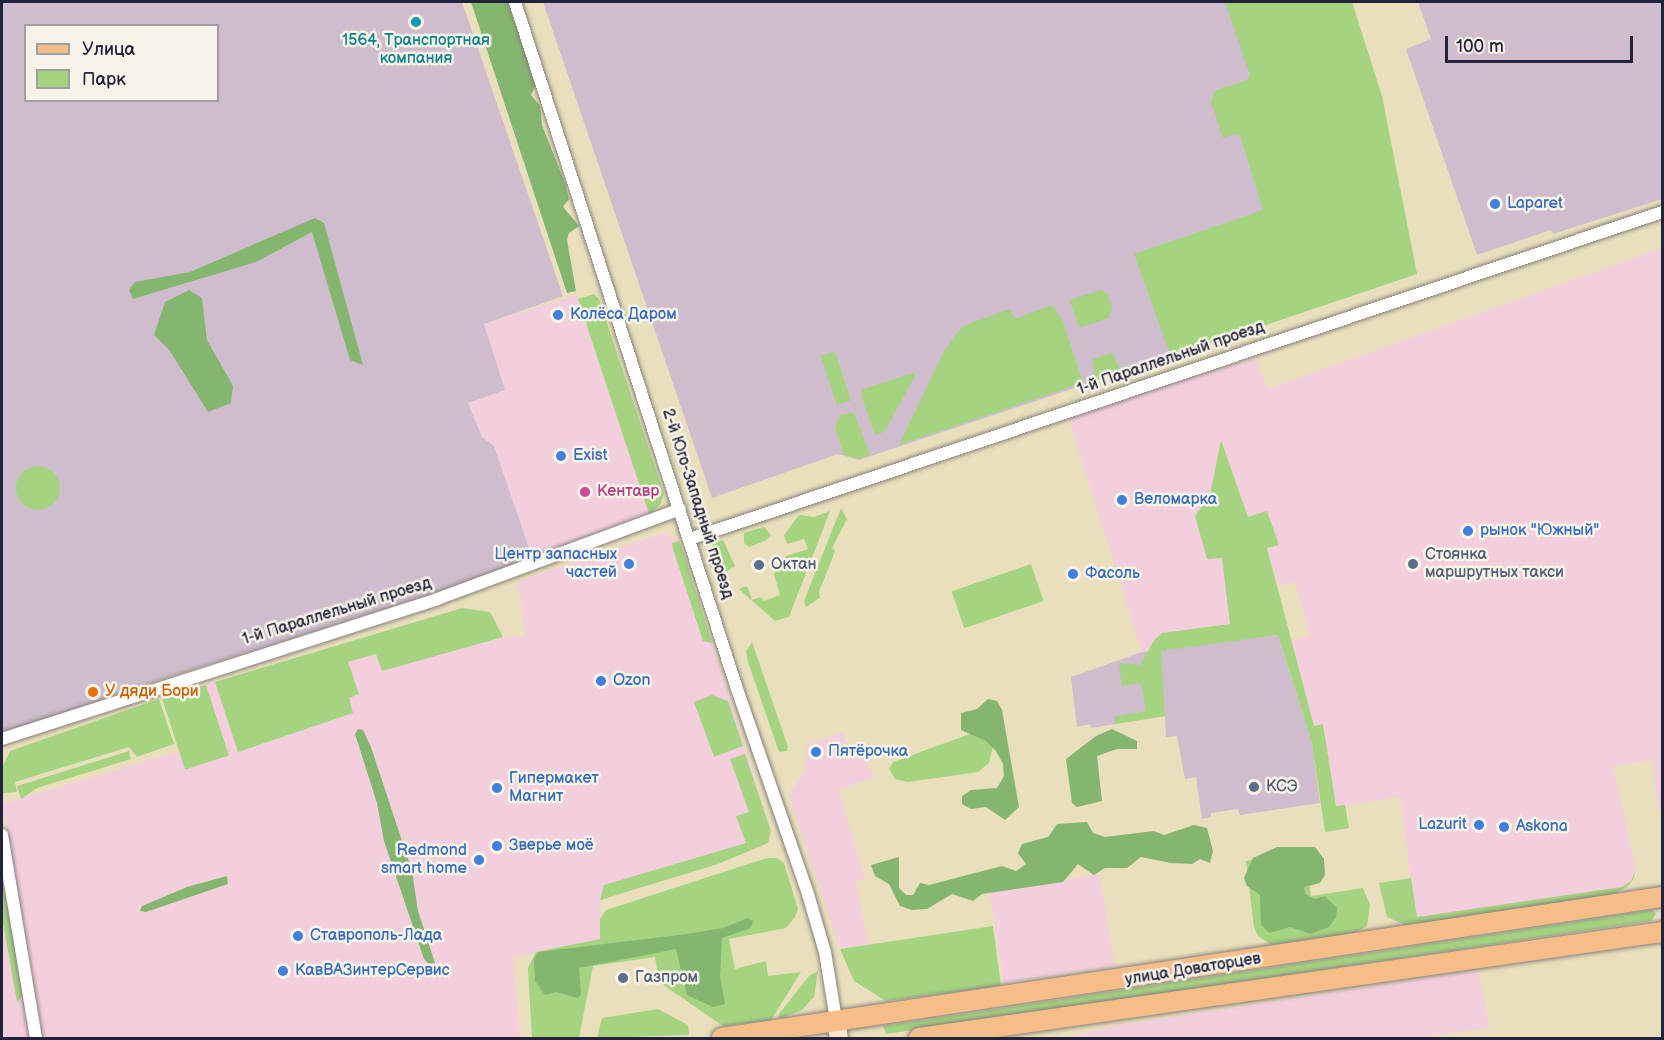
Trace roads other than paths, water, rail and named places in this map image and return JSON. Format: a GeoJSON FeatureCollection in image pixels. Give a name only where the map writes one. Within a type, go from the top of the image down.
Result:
{"type":"FeatureCollection","features":[{"type":"Feature","properties":{"kind":"main road","name":"улица Доваторцев"},"geometry":{"type":"LineString","coordinates":[[722,1038],[837,1029],[1662,897]]}},
{"type":"Feature","properties":{"kind":"main road","name":"улица Доваторцев"},"geometry":{"type":"LineString","coordinates":[[919,1038],[1662,932]]}},
{"type":"Feature","properties":{"kind":"street","name":"2-й Юго-Западный проезд"},"geometry":{"type":"LineString","coordinates":[[515,2],[820,934],[837,1029]]}},
{"type":"Feature","properties":{"kind":"street","name":"1-й Параллельный проезд"},"geometry":{"type":"LineString","coordinates":[[690,539],[1662,212]]}},
{"type":"Feature","properties":{"kind":"street","name":"1-й Параллельный проезд"},"geometry":{"type":"LineString","coordinates":[[2,739],[437,599],[680,509]]}},
{"type":"Feature","properties":{"kind":"street"},"geometry":{"type":"LineString","coordinates":[[2,835],[36,1038]]}},
{"type":"Feature","properties":{"kind":"place","name":"1564, Транспортная компания"},"geometry":{"type":"Point","coordinates":[416,22]}},
{"type":"Feature","properties":{"kind":"place","name":"Laparet"},"geometry":{"type":"Point","coordinates":[1495,204]}},
{"type":"Feature","properties":{"kind":"place","name":"Колёса Даром"},"geometry":{"type":"Point","coordinates":[558,315]}},
{"type":"Feature","properties":{"kind":"place","name":"Exist"},"geometry":{"type":"Point","coordinates":[561,456]}},
{"type":"Feature","properties":{"kind":"place","name":"Кентавр"},"geometry":{"type":"Point","coordinates":[585,492]}},
{"type":"Feature","properties":{"kind":"place","name":"Веломарка"},"geometry":{"type":"Point","coordinates":[1122,500]}},
{"type":"Feature","properties":{"kind":"place","name":"рынок \"Южный\""},"geometry":{"type":"Point","coordinates":[1468,531]}},
{"type":"Feature","properties":{"kind":"place","name":"Центр запасных частей"},"geometry":{"type":"Point","coordinates":[629,564]}},
{"type":"Feature","properties":{"kind":"place","name":"Стоянка маршрутных такси"},"geometry":{"type":"Point","coordinates":[1413,564]}},
{"type":"Feature","properties":{"kind":"place","name":"Октан"},"geometry":{"type":"Point","coordinates":[759,565]}},
{"type":"Feature","properties":{"kind":"place","name":"Фасоль"},"geometry":{"type":"Point","coordinates":[1073,574]}},
{"type":"Feature","properties":{"kind":"place","name":"Ozon"},"geometry":{"type":"Point","coordinates":[601,681]}},
{"type":"Feature","properties":{"kind":"place","name":"У дяди Бори"},"geometry":{"type":"Point","coordinates":[93,692]}},
{"type":"Feature","properties":{"kind":"place","name":"Пятёрочка"},"geometry":{"type":"Point","coordinates":[816,752]}},
{"type":"Feature","properties":{"kind":"place","name":"КСЭ"},"geometry":{"type":"Point","coordinates":[1254,787]}},
{"type":"Feature","properties":{"kind":"place","name":"Гипермакет Магнит"},"geometry":{"type":"Point","coordinates":[497,788]}},
{"type":"Feature","properties":{"kind":"place","name":"Lazurit"},"geometry":{"type":"Point","coordinates":[1479,825]}},
{"type":"Feature","properties":{"kind":"place","name":"Askona"},"geometry":{"type":"Point","coordinates":[1504,827]}},
{"type":"Feature","properties":{"kind":"place","name":"Зверье моё"},"geometry":{"type":"Point","coordinates":[497,846]}},
{"type":"Feature","properties":{"kind":"place","name":"Redmond smart home"},"geometry":{"type":"Point","coordinates":[479,860]}},
{"type":"Feature","properties":{"kind":"place","name":"Ставрополь-Лада"},"geometry":{"type":"Point","coordinates":[298,936]}},
{"type":"Feature","properties":{"kind":"place","name":"КавВАЗинтерСервис"},"geometry":{"type":"Point","coordinates":[283,971]}},
{"type":"Feature","properties":{"kind":"place","name":"Газпром"},"geometry":{"type":"Point","coordinates":[623,978]}}]}
